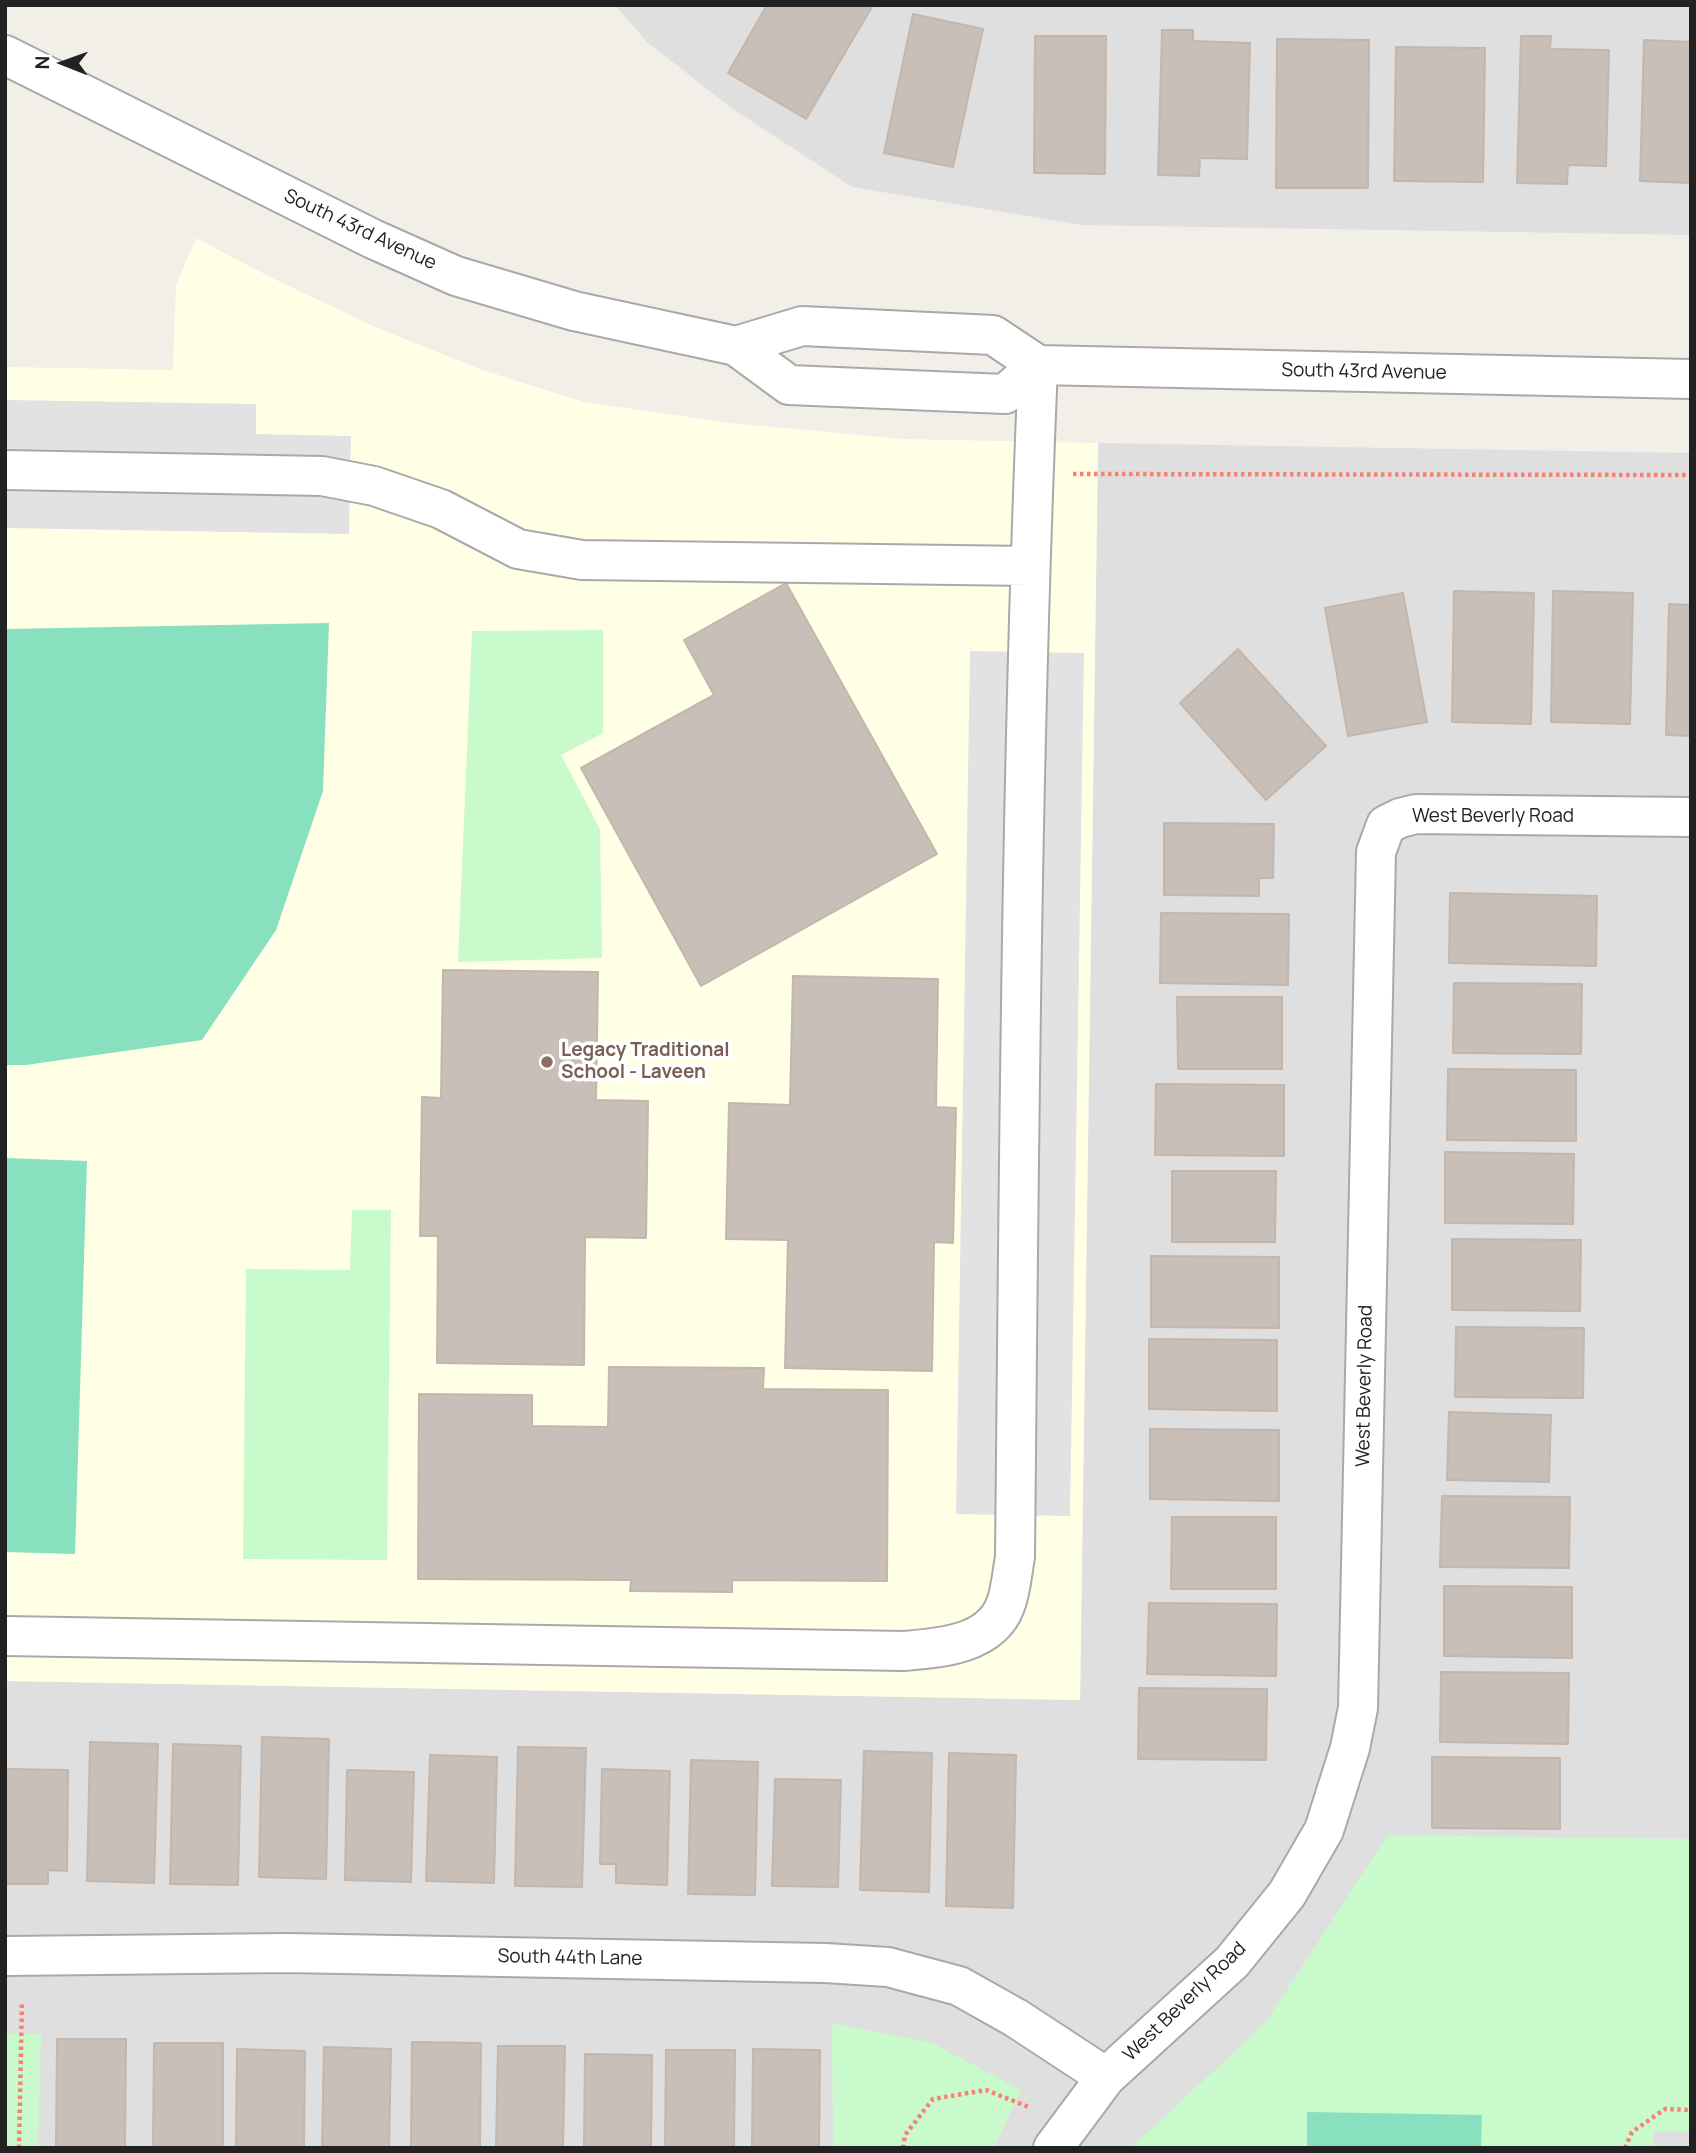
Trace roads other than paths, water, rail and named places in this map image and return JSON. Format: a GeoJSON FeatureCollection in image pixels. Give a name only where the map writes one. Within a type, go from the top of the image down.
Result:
{"type":"FeatureCollection","features":[{"type":"Feature","properties":{"kind":"street","name":"South 43rd Avenue"},"geometry":{"type":"LineString","coordinates":[[5,55],[373,239],[456,275],[574,312],[736,346],[789,385],[1005,394],[1038,365]]}},
{"type":"Feature","properties":{"kind":"street","name":"South 43rd Avenue"},"geometry":{"type":"LineString","coordinates":[[736,346],[802,326],[993,335],[1038,365],[1691,380]]}},
{"type":"Feature","properties":{"kind":"street"},"geometry":{"type":"LineString","coordinates":[[5,1636],[904,1651],[946,1647],[985,1632],[1004,1608],[1015,1557],[1021,956],[1029,566],[1038,365]]}},
{"type":"Feature","properties":{"kind":"street"},"geometry":{"type":"LineString","coordinates":[[5,470],[322,476],[374,486],[441,509],[518,549],[582,560],[1029,566]]}},
{"type":"Feature","properties":{"kind":"street","name":"West Beverly Road"},"geometry":{"type":"LineString","coordinates":[[1053,2148],[1106,2077],[1231,1962],[1287,1894],[1324,1830],[1350,1748],[1359,1708],[1376,852],[1386,825],[1416,814],[1691,817]]}},
{"type":"Feature","properties":{"kind":"street","name":"South 44th Lane"},"geometry":{"type":"LineString","coordinates":[[5,1956],[287,1953],[825,1963],[888,1967],[959,1986],[1016,2018],[1106,2077]]}},
{"type":"Feature","properties":{"kind":"place","name":"Legacy Traditional School - Laveen"},"geometry":{"type":"Point","coordinates":[547,1062]}}]}
